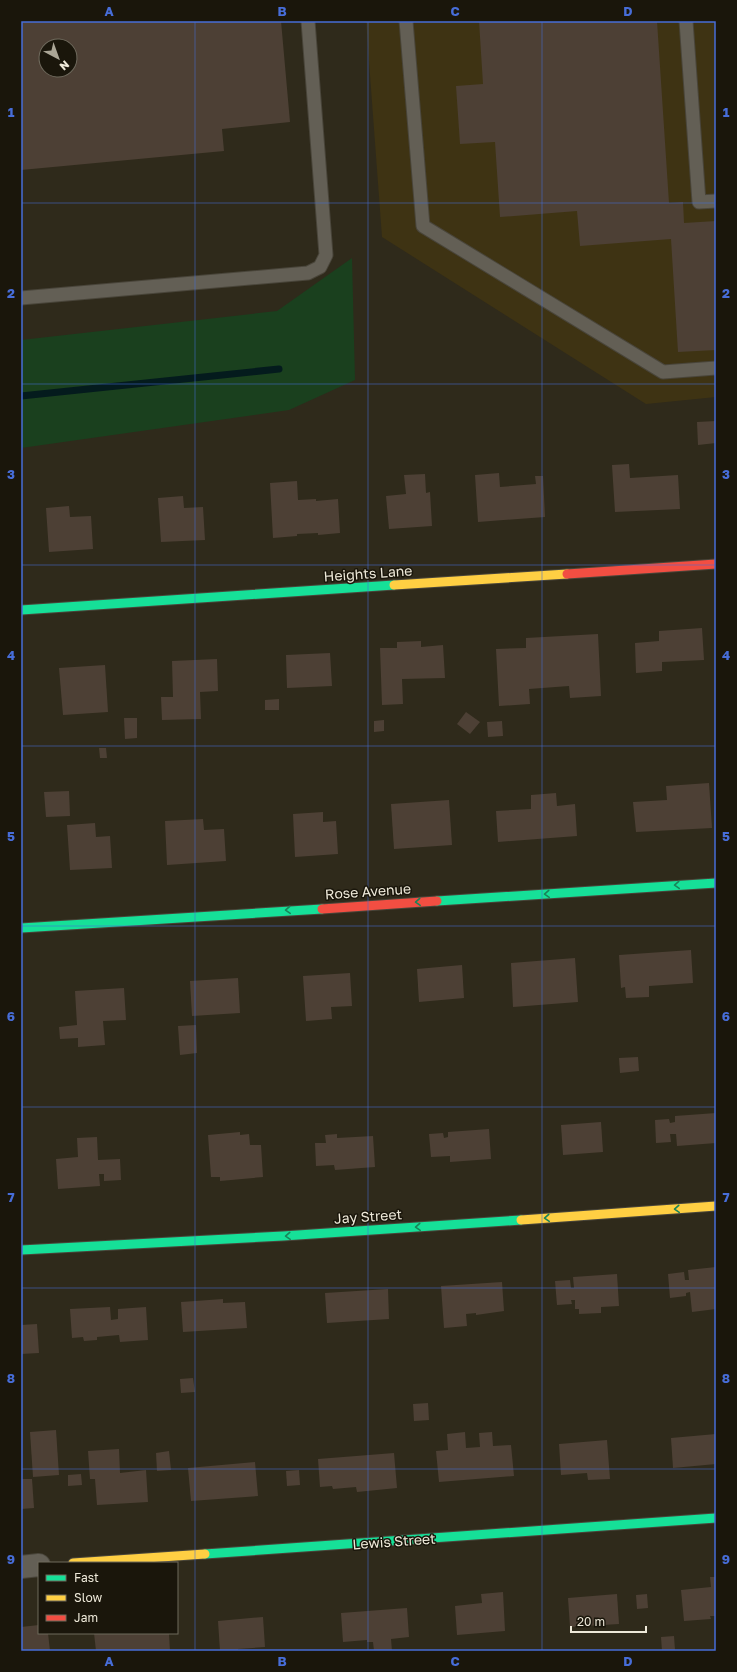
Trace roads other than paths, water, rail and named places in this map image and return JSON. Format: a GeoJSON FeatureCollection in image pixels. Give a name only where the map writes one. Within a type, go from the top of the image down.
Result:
{"type":"FeatureCollection","features":[{"type":"Feature","properties":{"kind":"street","name":"Heights Lane"},"geometry":{"type":"LineString","coordinates":[[21,610],[716,564]]}},
{"type":"Feature","properties":{"kind":"street","name":"Rose Avenue"},"geometry":{"type":"LineString","coordinates":[[21,928],[716,883]]}},
{"type":"Feature","properties":{"kind":"street","name":"Jay Street"},"geometry":{"type":"LineString","coordinates":[[21,1250],[282,1236],[716,1206]]}},
{"type":"Feature","properties":{"kind":"street","name":"Lewis Street"},"geometry":{"type":"LineString","coordinates":[[87,1562],[716,1518]]}},
{"type":"Feature","properties":{"kind":"street"},"geometry":{"type":"LineString","coordinates":[[21,1567],[38,1565]]}},
{"type":"Feature","properties":{"kind":"lane"},"geometry":{"type":"LineString","coordinates":[[21,298],[308,273],[320,267],[326,255],[308,21]]}},
{"type":"Feature","properties":{"kind":"lane"},"geometry":{"type":"LineString","coordinates":[[406,21],[423,226],[663,372],[716,368]]}},
{"type":"Feature","properties":{"kind":"lane"},"geometry":{"type":"LineString","coordinates":[[686,21],[699,202],[716,201]]}},
{"type":"Feature","properties":{"kind":"waterway"},"geometry":{"type":"LineString","coordinates":[[21,396],[279,369]]}}]}
